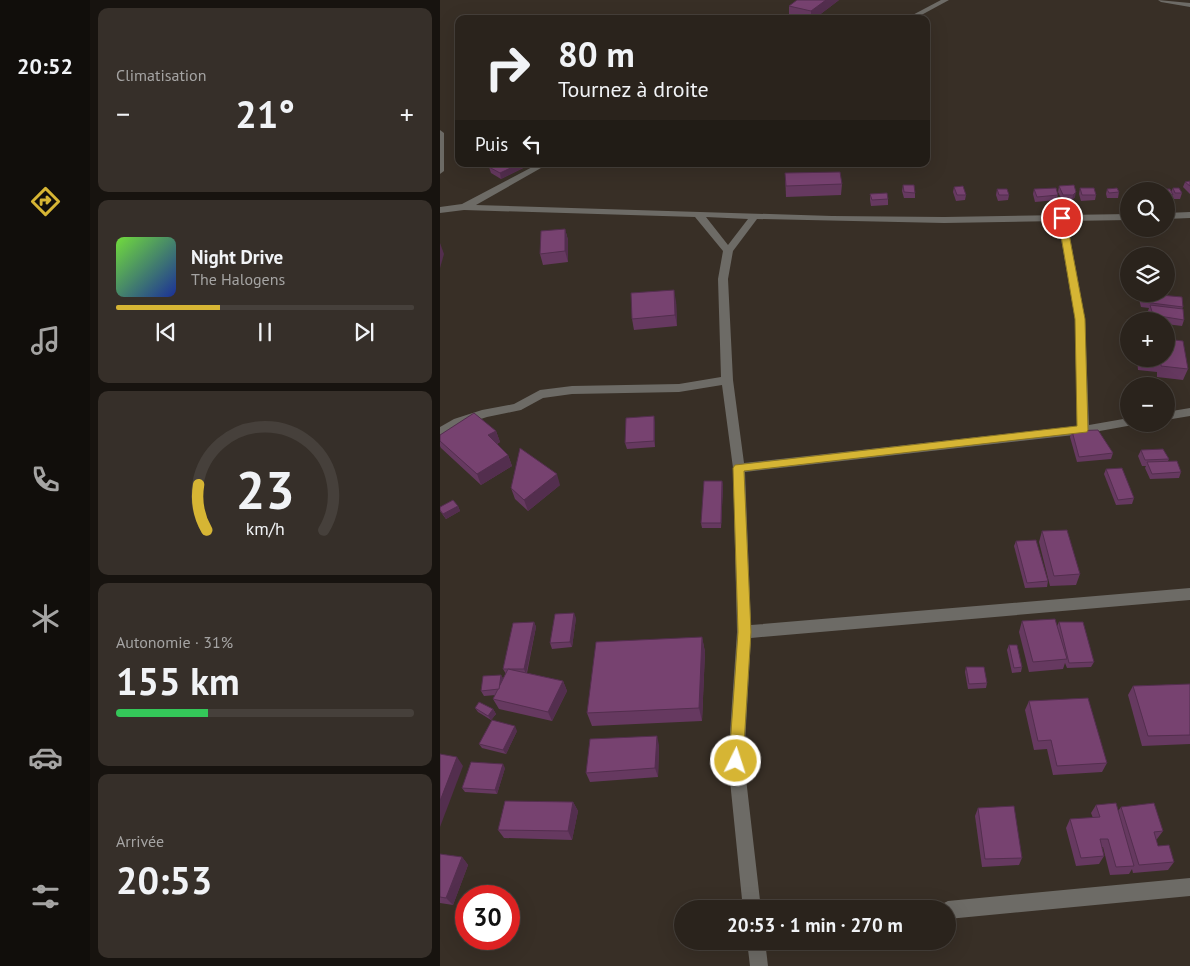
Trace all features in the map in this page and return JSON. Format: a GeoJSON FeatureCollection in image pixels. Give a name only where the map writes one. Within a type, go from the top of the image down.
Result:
{"type":"FeatureCollection","features":[{"type":"Feature","properties":{"kind":"street"},"geometry":{"type":"LineString","coordinates":[[916,15],[946,0]]}},
{"type":"Feature","properties":{"kind":"street"},"geometry":{"type":"LineString","coordinates":[[1161,0],[1190,5]]}},
{"type":"Feature","properties":{"kind":"street"},"geometry":{"type":"LineString","coordinates":[[440,133],[440,171]]}},
{"type":"Feature","properties":{"kind":"street"},"geometry":{"type":"LineString","coordinates":[[464,208],[539,167]]}},
{"type":"Feature","properties":{"kind":"street"},"geometry":{"type":"LineString","coordinates":[[440,210],[464,208],[624,211],[754,217],[944,220],[1120,217]]}},
{"type":"Feature","properties":{"kind":"street"},"geometry":{"type":"LineString","coordinates":[[699,215],[728,251]]}},
{"type":"Feature","properties":{"kind":"street"},"geometry":{"type":"LineString","coordinates":[[1175,216],[1190,215]]}},
{"type":"Feature","properties":{"kind":"street"},"geometry":{"type":"LineString","coordinates":[[751,900],[736,761],[744,632],[738,468],[732,434],[727,380],[723,279],[728,251],[754,217]]}},
{"type":"Feature","properties":{"kind":"street"},"geometry":{"type":"LineString","coordinates":[[1062,218],[1080,319],[1083,430]]}},
{"type":"Feature","properties":{"kind":"street"},"geometry":{"type":"LineString","coordinates":[[440,432],[458,422],[486,413],[517,407],[540,394],[572,390],[678,388],[727,380]]}},
{"type":"Feature","properties":{"kind":"street"},"geometry":{"type":"LineString","coordinates":[[1175,414],[1190,412]]}},
{"type":"Feature","properties":{"kind":"street"},"geometry":{"type":"LineString","coordinates":[[738,468],[1083,430],[1120,424]]}},
{"type":"Feature","properties":{"kind":"street"},"geometry":{"type":"LineString","coordinates":[[744,632],[1190,594]]}},
{"type":"Feature","properties":{"kind":"street"},"geometry":{"type":"LineString","coordinates":[[956,909],[1190,887]]}},
{"type":"Feature","properties":{"kind":"street"},"geometry":{"type":"LineString","coordinates":[[757,950],[759,966]]}},
{"type":"Feature","properties":{"kind":"building"},"geometry":{"type":"Polygon","coordinates":[[[797,0],[826,0],[811,11],[789,6],[797,0]]]}},
{"type":"Feature","properties":{"kind":"building"},"geometry":{"type":"Polygon","coordinates":[[[489,167],[513,167],[500,173],[489,167]]]}},
{"type":"Feature","properties":{"kind":"building"},"geometry":{"type":"Polygon","coordinates":[[[840,172],[842,184],[786,186],[785,173],[840,172]]]}},
{"type":"Feature","properties":{"kind":"building"},"geometry":{"type":"Polygon","coordinates":[[[903,185],[914,185],[915,193],[904,192],[903,185]]]}},
{"type":"Feature","properties":{"kind":"building"},"geometry":{"type":"Polygon","coordinates":[[[1074,185],[1076,192],[1073,195],[1063,195],[1059,186],[1074,185]]]}},
{"type":"Feature","properties":{"kind":"building"},"geometry":{"type":"Polygon","coordinates":[[[963,186],[966,195],[957,195],[954,187],[963,186]]]}},
{"type":"Feature","properties":{"kind":"building"},"geometry":{"type":"Polygon","coordinates":[[[1056,188],[1058,195],[1037,197],[1034,189],[1056,188]]]}},
{"type":"Feature","properties":{"kind":"building"},"geometry":{"type":"Polygon","coordinates":[[[1080,188],[1094,188],[1096,195],[1082,195],[1080,188]]]}},
{"type":"Feature","properties":{"kind":"building"},"geometry":{"type":"Polygon","coordinates":[[[1117,188],[1119,192],[1109,193],[1107,189],[1117,188]]]}},
{"type":"Feature","properties":{"kind":"building"},"geometry":{"type":"Polygon","coordinates":[[[1175,188],[1179,188],[1182,193],[1175,193],[1175,188]]]}},
{"type":"Feature","properties":{"kind":"building"},"geometry":{"type":"Polygon","coordinates":[[[997,189],[1007,189],[1009,195],[999,195],[997,189]]]}},
{"type":"Feature","properties":{"kind":"building"},"geometry":{"type":"Polygon","coordinates":[[[887,193],[888,199],[872,200],[870,194],[887,193]]]}},
{"type":"Feature","properties":{"kind":"building"},"geometry":{"type":"Polygon","coordinates":[[[565,229],[565,251],[540,254],[541,231],[565,229]]]}},
{"type":"Feature","properties":{"kind":"building"},"geometry":{"type":"Polygon","coordinates":[[[674,290],[675,315],[632,319],[631,293],[674,290]]]}},
{"type":"Feature","properties":{"kind":"building"},"geometry":{"type":"Polygon","coordinates":[[[1175,296],[1182,297],[1183,307],[1143,302],[1175,302],[1175,296]]]}},
{"type":"Feature","properties":{"kind":"building"},"geometry":{"type":"Polygon","coordinates":[[[1150,305],[1183,309],[1184,320],[1175,319],[1175,312],[1152,312],[1150,305]]]}},
{"type":"Feature","properties":{"kind":"building"},"geometry":{"type":"Polygon","coordinates":[[[1175,340],[1183,341],[1188,369],[1170,367],[1175,367],[1175,340]]]}},
{"type":"Feature","properties":{"kind":"building"},"geometry":{"type":"Polygon","coordinates":[[[474,413],[496,431],[488,435],[508,455],[477,474],[440,441],[440,435],[474,413]]]}},
{"type":"Feature","properties":{"kind":"building"},"geometry":{"type":"Polygon","coordinates":[[[654,416],[654,441],[625,443],[626,418],[654,416]]]}},
{"type":"Feature","properties":{"kind":"building"},"geometry":{"type":"Polygon","coordinates":[[[1098,430],[1113,453],[1079,457],[1072,431],[1098,430]]]}},
{"type":"Feature","properties":{"kind":"building"},"geometry":{"type":"Polygon","coordinates":[[[520,448],[557,474],[524,500],[511,488],[520,448]]]}},
{"type":"Feature","properties":{"kind":"building"},"geometry":{"type":"Polygon","coordinates":[[[1163,449],[1169,459],[1145,460],[1141,450],[1163,449]]]}},
{"type":"Feature","properties":{"kind":"building"},"geometry":{"type":"Polygon","coordinates":[[[1177,461],[1181,472],[1152,474],[1147,462],[1177,461]]]}},
{"type":"Feature","properties":{"kind":"building"},"geometry":{"type":"Polygon","coordinates":[[[1122,468],[1134,498],[1118,500],[1106,469],[1122,468]]]}},
{"type":"Feature","properties":{"kind":"building"},"geometry":{"type":"Polygon","coordinates":[[[704,481],[722,481],[721,523],[701,523],[704,481]]]}},
{"type":"Feature","properties":{"kind":"building"},"geometry":{"type":"Polygon","coordinates":[[[453,500],[458,506],[443,514],[440,507],[453,500]]]}},
{"type":"Feature","properties":{"kind":"building"},"geometry":{"type":"Polygon","coordinates":[[[1067,530],[1080,574],[1054,576],[1042,531],[1067,530]]]}},
{"type":"Feature","properties":{"kind":"building"},"geometry":{"type":"Polygon","coordinates":[[[1036,540],[1048,581],[1027,583],[1016,541],[1036,540]]]}},
{"type":"Feature","properties":{"kind":"building"},"geometry":{"type":"Polygon","coordinates":[[[574,613],[570,642],[550,643],[555,614],[574,613]]]}},
{"type":"Feature","properties":{"kind":"building"},"geometry":{"type":"Polygon","coordinates":[[[1055,619],[1067,659],[1033,662],[1022,621],[1055,619]]]}},
{"type":"Feature","properties":{"kind":"building"},"geometry":{"type":"Polygon","coordinates":[[[534,622],[524,669],[503,669],[513,623],[534,622]]]}},
{"type":"Feature","properties":{"kind":"building"},"geometry":{"type":"Polygon","coordinates":[[[1059,622],[1083,622],[1094,662],[1069,663],[1059,622]]]}},
{"type":"Feature","properties":{"kind":"building"},"geometry":{"type":"Polygon","coordinates":[[[702,637],[699,708],[587,713],[596,642],[702,637]]]}},
{"type":"Feature","properties":{"kind":"building"},"geometry":{"type":"Polygon","coordinates":[[[1009,645],[1017,645],[1022,667],[1014,668],[1009,645]]]}},
{"type":"Feature","properties":{"kind":"building"},"geometry":{"type":"Polygon","coordinates":[[[966,667],[984,667],[987,683],[969,684],[966,667]]]}},
{"type":"Feature","properties":{"kind":"building"},"geometry":{"type":"Polygon","coordinates":[[[508,669],[563,681],[548,712],[493,699],[508,669]]]}},
{"type":"Feature","properties":{"kind":"building"},"geometry":{"type":"Polygon","coordinates":[[[501,675],[499,689],[481,691],[483,676],[501,675]]]}},
{"type":"Feature","properties":{"kind":"building"},"geometry":{"type":"Polygon","coordinates":[[[1190,684],[1190,735],[1148,736],[1133,686],[1190,684]]]}},
{"type":"Feature","properties":{"kind":"building"},"geometry":{"type":"Polygon","coordinates":[[[1088,698],[1107,763],[1057,766],[1051,740],[1038,741],[1029,701],[1088,698]]]}},
{"type":"Feature","properties":{"kind":"building"},"geometry":{"type":"Polygon","coordinates":[[[479,702],[493,709],[488,716],[475,708],[479,702]]]}},
{"type":"Feature","properties":{"kind":"building"},"geometry":{"type":"Polygon","coordinates":[[[492,720],[515,726],[503,750],[479,744],[492,720]]]}},
{"type":"Feature","properties":{"kind":"building"},"geometry":{"type":"Polygon","coordinates":[[[657,736],[655,768],[586,773],[590,739],[657,736]]]}},
{"type":"Feature","properties":{"kind":"building"},"geometry":{"type":"Polygon","coordinates":[[[440,754],[457,757],[440,801],[440,754]]]}},
{"type":"Feature","properties":{"kind":"building"},"geometry":{"type":"Polygon","coordinates":[[[471,762],[503,764],[495,790],[462,788],[471,762]]]}},
{"type":"Feature","properties":{"kind":"building"},"geometry":{"type":"Polygon","coordinates":[[[505,801],[573,802],[568,831],[498,830],[505,801]]]}},
{"type":"Feature","properties":{"kind":"building"},"geometry":{"type":"Polygon","coordinates":[[[1116,803],[1134,866],[1116,867],[1108,839],[1100,839],[1104,856],[1081,858],[1070,819],[1100,817],[1096,805],[1116,803]]]}},
{"type":"Feature","properties":{"kind":"building"},"geometry":{"type":"Polygon","coordinates":[[[1154,803],[1163,831],[1154,832],[1158,846],[1169,845],[1174,862],[1139,865],[1121,807],[1154,803]]]}},
{"type":"Feature","properties":{"kind":"building"},"geometry":{"type":"Polygon","coordinates":[[[1014,806],[1022,858],[985,859],[978,808],[1014,806]]]}},
{"type":"Feature","properties":{"kind":"building"},"geometry":{"type":"Polygon","coordinates":[[[440,854],[462,857],[446,898],[440,897],[440,854]]]}},
{"type":"Feature","properties":{"kind":"route"},"geometry":{"type":"LineString","coordinates":[[736,761],[744,632],[738,468],[1083,430],[1080,319],[1062,218]]}}]}
